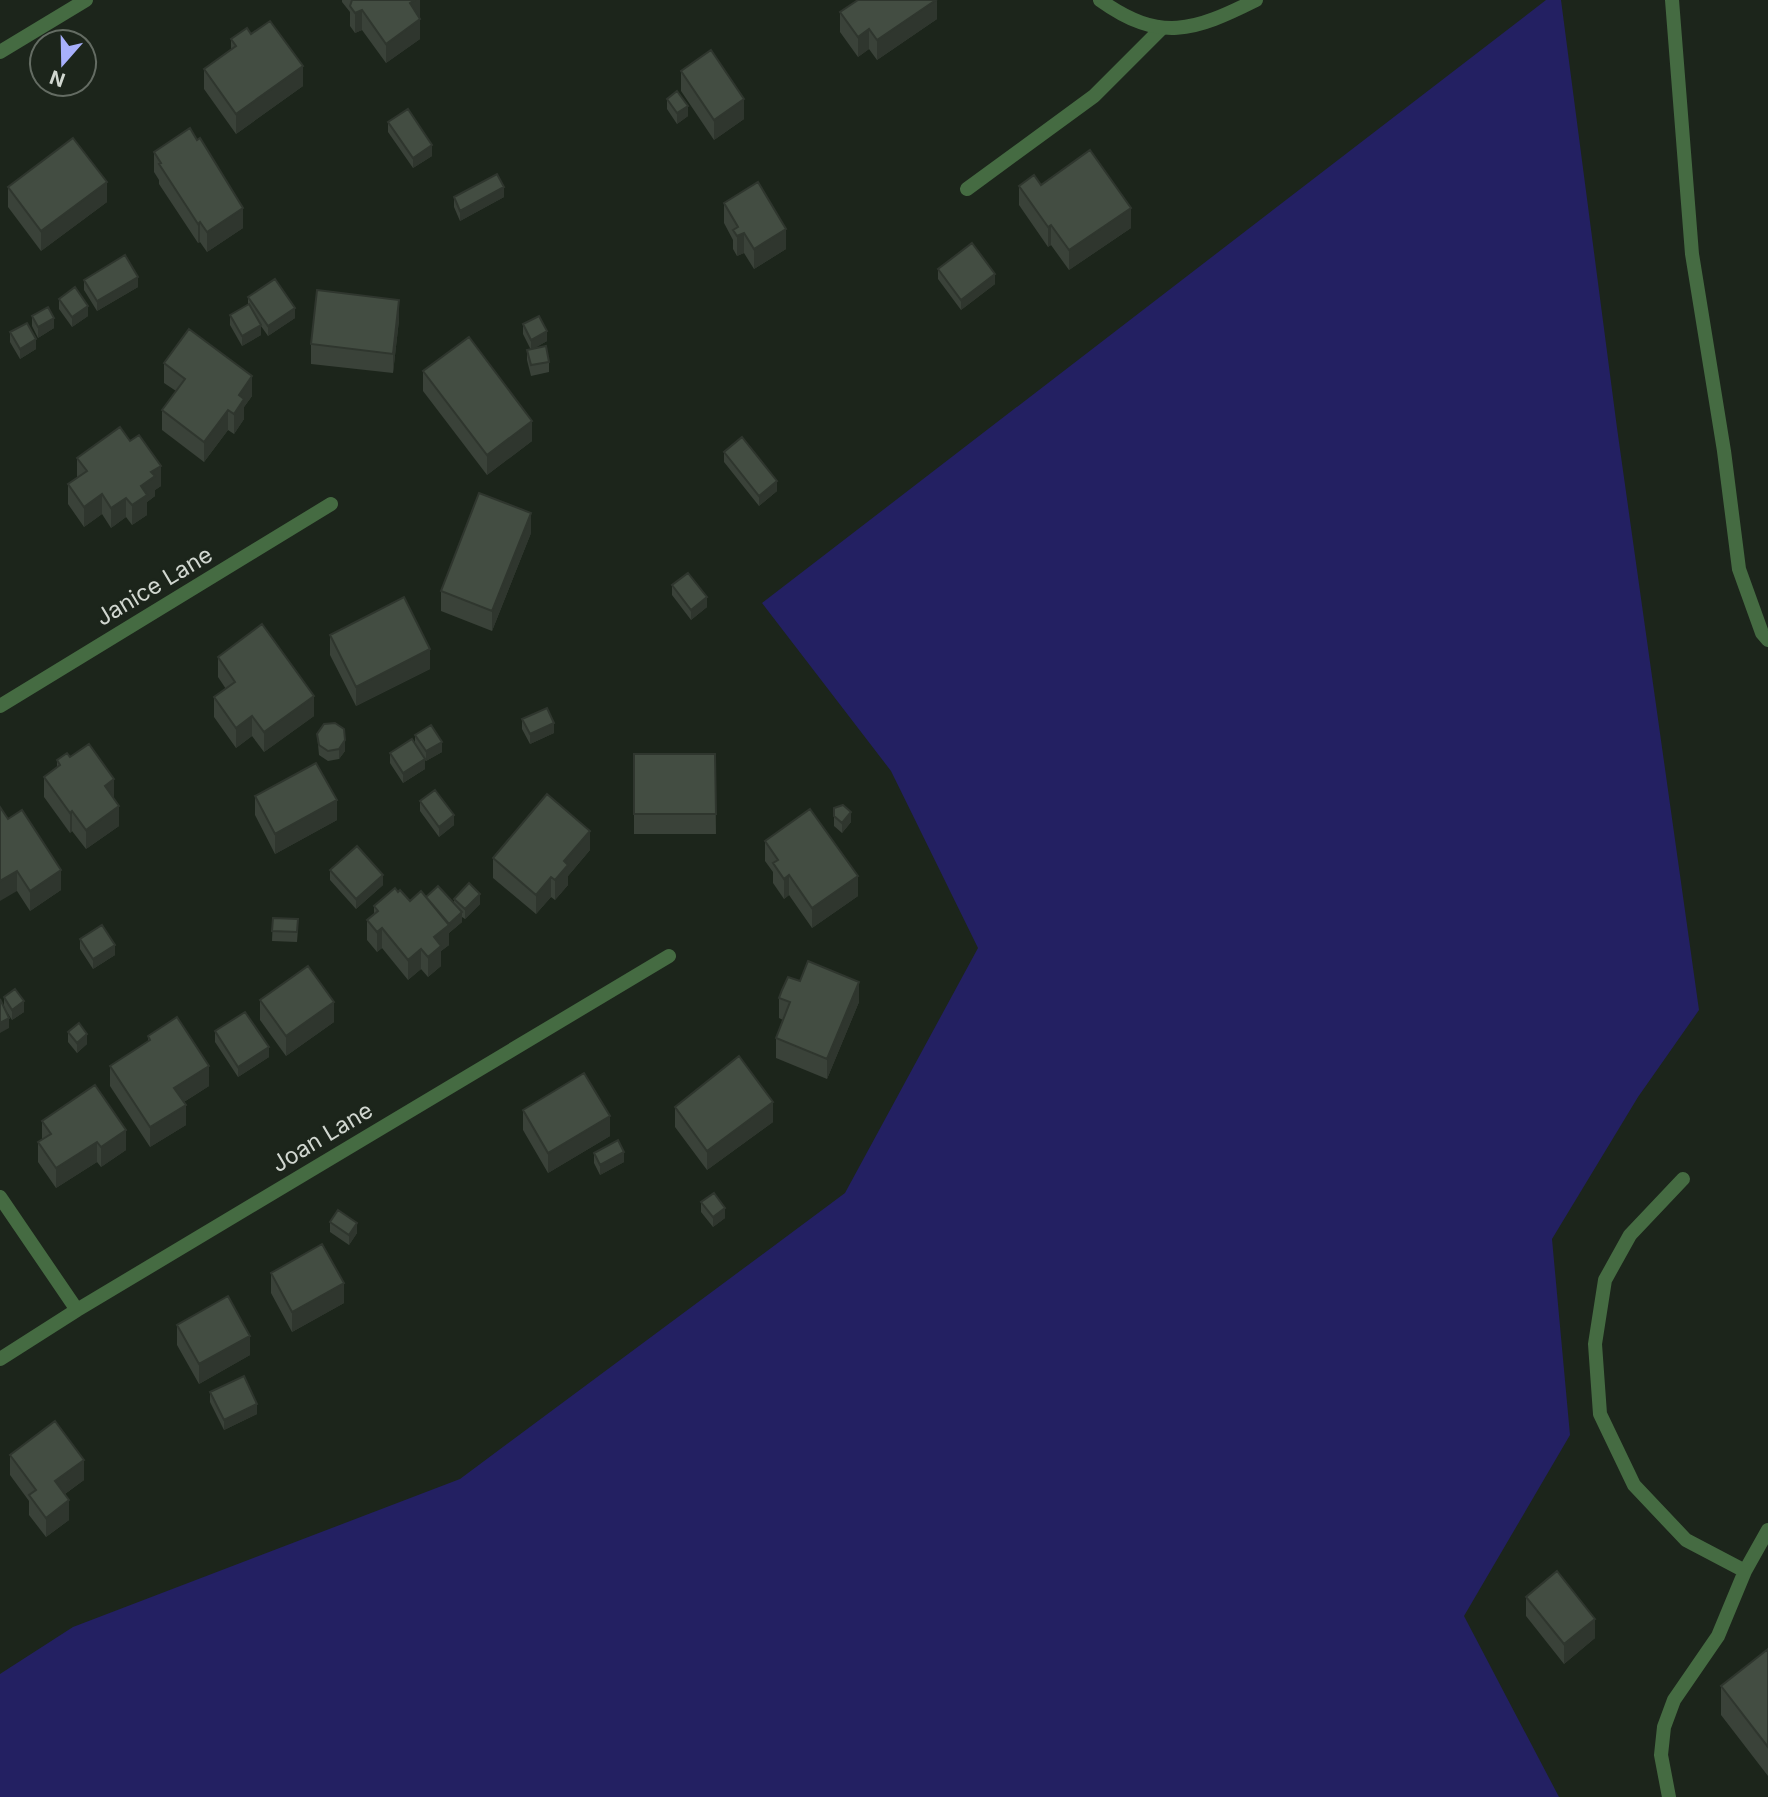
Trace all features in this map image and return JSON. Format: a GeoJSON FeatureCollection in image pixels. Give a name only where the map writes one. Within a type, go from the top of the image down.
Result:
{"type":"FeatureCollection","features":[{"type":"Feature","properties":{"kind":"street"},"geometry":{"type":"LineString","coordinates":[[0,52],[86,0]]}},
{"type":"Feature","properties":{"kind":"street"},"geometry":{"type":"LineString","coordinates":[[1100,0],[1131,19],[1163,27],[1192,27],[1220,18],[1256,0]]}},
{"type":"Feature","properties":{"kind":"street"},"geometry":{"type":"LineString","coordinates":[[1672,0],[1692,254],[1724,450],[1733,537],[1739,569],[1762,634],[1768,640]]}},
{"type":"Feature","properties":{"kind":"street"},"geometry":{"type":"LineString","coordinates":[[967,189],[1094,96],[1163,27]]}},
{"type":"Feature","properties":{"kind":"street","name":"Janice Lane"},"geometry":{"type":"LineString","coordinates":[[0,706],[331,504]]}},
{"type":"Feature","properties":{"kind":"street","name":"Joan Lane"},"geometry":{"type":"LineString","coordinates":[[0,1359],[77,1310],[669,956]]}},
{"type":"Feature","properties":{"kind":"street"},"geometry":{"type":"LineString","coordinates":[[1683,1179],[1630,1235],[1605,1280],[1595,1344],[1600,1414],[1634,1485],[1686,1540],[1745,1572]]}},
{"type":"Feature","properties":{"kind":"street"},"geometry":{"type":"LineString","coordinates":[[0,1197],[77,1310]]}},
{"type":"Feature","properties":{"kind":"street"},"geometry":{"type":"LineString","coordinates":[[1669,1797],[1661,1755],[1664,1727],[1674,1700],[1718,1636],[1745,1572],[1768,1530]]}},
{"type":"Feature","properties":{"kind":"shaded area"},"geometry":{"type":"Polygon","coordinates":[[[1546,0],[1561,0],[1617,428],[1699,1010],[1638,1097],[1552,1239],[1570,1435],[1464,1616],[1559,1797],[0,1797],[0,1674],[73,1627],[460,1479],[845,1193],[978,948],[891,771],[762,603],[1546,0]]]}},
{"type":"Feature","properties":{"kind":"building"},"geometry":{"type":"Polygon","coordinates":[[[352,0],[415,0],[410,3],[420,19],[386,44],[362,10],[355,13],[350,6],[352,0]]]}},
{"type":"Feature","properties":{"kind":"building"},"geometry":{"type":"Polygon","coordinates":[[[858,0],[936,0],[877,40],[869,29],[858,37],[840,12],[858,0]]]}},
{"type":"Feature","properties":{"kind":"building"},"geometry":{"type":"Polygon","coordinates":[[[270,21],[303,66],[236,114],[204,69],[236,46],[231,39],[247,28],[251,34],[270,21]]]}},
{"type":"Feature","properties":{"kind":"building"},"geometry":{"type":"Polygon","coordinates":[[[711,50],[744,99],[714,120],[681,71],[711,50]]]}},
{"type":"Feature","properties":{"kind":"building"},"geometry":{"type":"Polygon","coordinates":[[[677,91],[688,106],[677,113],[667,99],[677,91]]]}},
{"type":"Feature","properties":{"kind":"building"},"geometry":{"type":"Polygon","coordinates":[[[408,109],[432,145],[413,158],[388,122],[408,109]]]}},
{"type":"Feature","properties":{"kind":"building"},"geometry":{"type":"Polygon","coordinates":[[[190,128],[197,140],[200,138],[243,208],[207,232],[200,222],[198,224],[154,152],[190,128]]]}},
{"type":"Feature","properties":{"kind":"building"},"geometry":{"type":"Polygon","coordinates":[[[73,138],[107,182],[41,231],[8,187],[73,138]]]}},
{"type":"Feature","properties":{"kind":"building"},"geometry":{"type":"Polygon","coordinates":[[[1090,150],[1131,208],[1069,250],[1051,225],[1048,227],[1019,186],[1034,175],[1041,185],[1090,150]]]}},
{"type":"Feature","properties":{"kind":"building"},"geometry":{"type":"Polygon","coordinates":[[[497,174],[504,187],[460,211],[454,197],[497,174]]]}},
{"type":"Feature","properties":{"kind":"building"},"geometry":{"type":"Polygon","coordinates":[[[758,182],[786,229],[754,249],[744,233],[737,236],[733,230],[738,227],[724,203],[758,182]]]}},
{"type":"Feature","properties":{"kind":"building"},"geometry":{"type":"Polygon","coordinates":[[[972,243],[995,274],[961,300],[938,269],[972,243]]]}},
{"type":"Feature","properties":{"kind":"building"},"geometry":{"type":"Polygon","coordinates":[[[125,255],[138,277],[97,301],[84,280],[125,255]]]}},
{"type":"Feature","properties":{"kind":"building"},"geometry":{"type":"Polygon","coordinates":[[[275,279],[295,308],[268,326],[248,297],[275,279]]]}},
{"type":"Feature","properties":{"kind":"building"},"geometry":{"type":"Polygon","coordinates":[[[75,287],[88,306],[72,317],[59,299],[75,287]]]}},
{"type":"Feature","properties":{"kind":"building"},"geometry":{"type":"Polygon","coordinates":[[[317,290],[399,300],[393,354],[311,344],[317,290]]]}},
{"type":"Feature","properties":{"kind":"building"},"geometry":{"type":"Polygon","coordinates":[[[249,304],[261,325],[242,336],[230,315],[249,304]]]}},
{"type":"Feature","properties":{"kind":"building"},"geometry":{"type":"Polygon","coordinates":[[[48,307],[54,318],[38,327],[32,316],[48,307]]]}},
{"type":"Feature","properties":{"kind":"building"},"geometry":{"type":"Polygon","coordinates":[[[539,316],[547,331],[531,340],[523,324],[539,316]]]}},
{"type":"Feature","properties":{"kind":"building"},"geometry":{"type":"Polygon","coordinates":[[[27,323],[36,339],[20,349],[10,332],[27,323]]]}},
{"type":"Feature","properties":{"kind":"building"},"geometry":{"type":"Polygon","coordinates":[[[189,329],[252,376],[239,395],[244,399],[234,414],[228,410],[204,442],[162,410],[185,379],[164,363],[189,329]]]}},
{"type":"Feature","properties":{"kind":"building"},"geometry":{"type":"Polygon","coordinates":[[[469,337],[532,421],[487,455],[423,371],[469,337]]]}},
{"type":"Feature","properties":{"kind":"building"},"geometry":{"type":"Polygon","coordinates":[[[546,346],[549,362],[531,365],[527,350],[546,346]]]}},
{"type":"Feature","properties":{"kind":"building"},"geometry":{"type":"Polygon","coordinates":[[[120,427],[130,441],[139,435],[161,466],[151,472],[155,476],[141,486],[147,495],[132,505],[126,498],[111,508],[102,494],[84,507],[68,484],[87,471],[77,458],[120,427]]]}},
{"type":"Feature","properties":{"kind":"building"},"geometry":{"type":"Polygon","coordinates":[[[742,437],[777,481],[759,496],[724,452],[742,437]]]}},
{"type":"Feature","properties":{"kind":"building"},"geometry":{"type":"Polygon","coordinates":[[[479,493],[531,513],[492,611],[441,591],[479,493]]]}},
{"type":"Feature","properties":{"kind":"building"},"geometry":{"type":"Polygon","coordinates":[[[688,573],[707,597],[691,610],[672,585],[688,573]]]}},
{"type":"Feature","properties":{"kind":"building"},"geometry":{"type":"Polygon","coordinates":[[[404,597],[430,649],[356,687],[330,635],[404,597]]]}},
{"type":"Feature","properties":{"kind":"building"},"geometry":{"type":"Polygon","coordinates":[[[262,624],[314,696],[264,732],[252,716],[236,728],[214,697],[235,682],[218,657],[262,624]]]}},
{"type":"Feature","properties":{"kind":"building"},"geometry":{"type":"Polygon","coordinates":[[[547,708],[554,723],[530,734],[522,719],[547,708]]]}},
{"type":"Feature","properties":{"kind":"building"},"geometry":{"type":"Polygon","coordinates":[[[335,723],[344,729],[345,740],[339,749],[328,751],[319,745],[317,734],[324,724],[335,723]]]}},
{"type":"Feature","properties":{"kind":"building"},"geometry":{"type":"Polygon","coordinates":[[[431,725],[442,742],[426,751],[415,735],[431,725]]]}},
{"type":"Feature","properties":{"kind":"building"},"geometry":{"type":"Polygon","coordinates":[[[412,739],[425,759],[403,773],[390,753],[412,739]]]}},
{"type":"Feature","properties":{"kind":"building"},"geometry":{"type":"Polygon","coordinates":[[[89,744],[114,779],[105,786],[119,806],[86,830],[44,777],[60,765],[57,760],[67,753],[70,757],[89,744]]]}},
{"type":"Feature","properties":{"kind":"building"},"geometry":{"type":"Polygon","coordinates":[[[634,754],[715,754],[716,814],[634,814],[634,754]]]}},
{"type":"Feature","properties":{"kind":"building"},"geometry":{"type":"Polygon","coordinates":[[[316,763],[337,800],[275,834],[255,796],[316,763]]]}},
{"type":"Feature","properties":{"kind":"building"},"geometry":{"type":"Polygon","coordinates":[[[435,790],[454,815],[439,827],[420,801],[435,790]]]}},
{"type":"Feature","properties":{"kind":"building"},"geometry":{"type":"Polygon","coordinates":[[[547,794],[590,831],[564,861],[568,865],[555,880],[551,877],[536,895],[493,858],[547,794]]]}},
{"type":"Feature","properties":{"kind":"building"},"geometry":{"type":"Polygon","coordinates":[[[843,805],[851,812],[842,823],[834,816],[834,808],[843,805]]]}},
{"type":"Feature","properties":{"kind":"building"},"geometry":{"type":"Polygon","coordinates":[[[0,807],[8,819],[22,810],[61,870],[30,891],[17,871],[0,881],[0,807]]]}},
{"type":"Feature","properties":{"kind":"building"},"geometry":{"type":"Polygon","coordinates":[[[810,809],[858,876],[812,908],[789,875],[784,879],[773,863],[778,860],[765,841],[810,809]]]}},
{"type":"Feature","properties":{"kind":"building"},"geometry":{"type":"Polygon","coordinates":[[[357,846],[383,875],[356,899],[330,870],[357,846]]]}},
{"type":"Feature","properties":{"kind":"building"},"geometry":{"type":"Polygon","coordinates":[[[469,883],[480,894],[465,909],[454,899],[469,883]]]}},
{"type":"Feature","properties":{"kind":"building"},"geometry":{"type":"Polygon","coordinates":[[[438,886],[462,912],[449,924],[426,897],[438,886]]]}},
{"type":"Feature","properties":{"kind":"building"},"geometry":{"type":"Polygon","coordinates":[[[395,888],[410,901],[421,891],[449,925],[434,937],[441,946],[428,957],[421,949],[408,960],[382,928],[377,932],[367,920],[378,911],[374,906],[395,888]]]}},
{"type":"Feature","properties":{"kind":"building"},"geometry":{"type":"Polygon","coordinates":[[[273,918],[298,919],[297,932],[272,931],[273,918]]]}},
{"type":"Feature","properties":{"kind":"building"},"geometry":{"type":"Polygon","coordinates":[[[102,925],[115,945],[93,959],[80,939],[102,925]]]}},
{"type":"Feature","properties":{"kind":"building"},"geometry":{"type":"Polygon","coordinates":[[[808,961],[859,982],[827,1059],[776,1038],[790,1002],[779,998],[782,990],[788,977],[800,981],[808,961]]]}},
{"type":"Feature","properties":{"kind":"building"},"geometry":{"type":"Polygon","coordinates":[[[308,966],[334,1002],[286,1036],[260,1000],[308,966]]]}},
{"type":"Feature","properties":{"kind":"building"},"geometry":{"type":"Polygon","coordinates":[[[15,989],[24,1001],[12,1010],[4,997],[15,989]]]}},
{"type":"Feature","properties":{"kind":"building"},"geometry":{"type":"Polygon","coordinates":[[[0,999],[9,1018],[0,1023],[0,999]]]}},
{"type":"Feature","properties":{"kind":"building"},"geometry":{"type":"Polygon","coordinates":[[[245,1012],[269,1047],[238,1067],[215,1031],[245,1012]]]}},
{"type":"Feature","properties":{"kind":"building"},"geometry":{"type":"Polygon","coordinates":[[[177,1017],[209,1066],[174,1088],[186,1105],[150,1127],[110,1066],[150,1040],[148,1036],[177,1017]]]}},
{"type":"Feature","properties":{"kind":"building"},"geometry":{"type":"Polygon","coordinates":[[[79,1023],[87,1034],[77,1043],[68,1032],[79,1023]]]}},
{"type":"Feature","properties":{"kind":"building"},"geometry":{"type":"Polygon","coordinates":[[[739,1056],[773,1102],[707,1151],[675,1107],[739,1056]]]}},
{"type":"Feature","properties":{"kind":"building"},"geometry":{"type":"Polygon","coordinates":[[[584,1073],[610,1116],[548,1153],[523,1110],[584,1073]]]}},
{"type":"Feature","properties":{"kind":"building"},"geometry":{"type":"Polygon","coordinates":[[[95,1085],[126,1130],[101,1147],[97,1142],[56,1168],[38,1142],[51,1134],[42,1121],[95,1085]]]}},
{"type":"Feature","properties":{"kind":"building"},"geometry":{"type":"Polygon","coordinates":[[[618,1140],[624,1152],[600,1165],[594,1153],[618,1140]]]}},
{"type":"Feature","properties":{"kind":"building"},"geometry":{"type":"Polygon","coordinates":[[[714,1193],[725,1208],[713,1217],[701,1202],[714,1193]]]}},
{"type":"Feature","properties":{"kind":"building"},"geometry":{"type":"Polygon","coordinates":[[[338,1210],[357,1223],[349,1235],[330,1222],[338,1210]]]}},
{"type":"Feature","properties":{"kind":"building"},"geometry":{"type":"Polygon","coordinates":[[[322,1244],[344,1283],[292,1312],[271,1273],[322,1244]]]}},
{"type":"Feature","properties":{"kind":"building"},"geometry":{"type":"Polygon","coordinates":[[[228,1296],[250,1336],[199,1364],[177,1325],[228,1296]]]}},
{"type":"Feature","properties":{"kind":"building"},"geometry":{"type":"Polygon","coordinates":[[[244,1376],[257,1404],[224,1420],[210,1392],[244,1376]]]}},
{"type":"Feature","properties":{"kind":"building"},"geometry":{"type":"Polygon","coordinates":[[[55,1421],[84,1460],[55,1481],[69,1500],[46,1518],[29,1495],[36,1490],[10,1455],[55,1421]]]}},
{"type":"Feature","properties":{"kind":"building"},"geometry":{"type":"Polygon","coordinates":[[[1557,1571],[1595,1619],[1564,1644],[1526,1597],[1557,1571]]]}},
{"type":"Feature","properties":{"kind":"building"},"geometry":{"type":"Polygon","coordinates":[[[1768,1649],[1768,1747],[1721,1686],[1768,1649]]]}}]}
